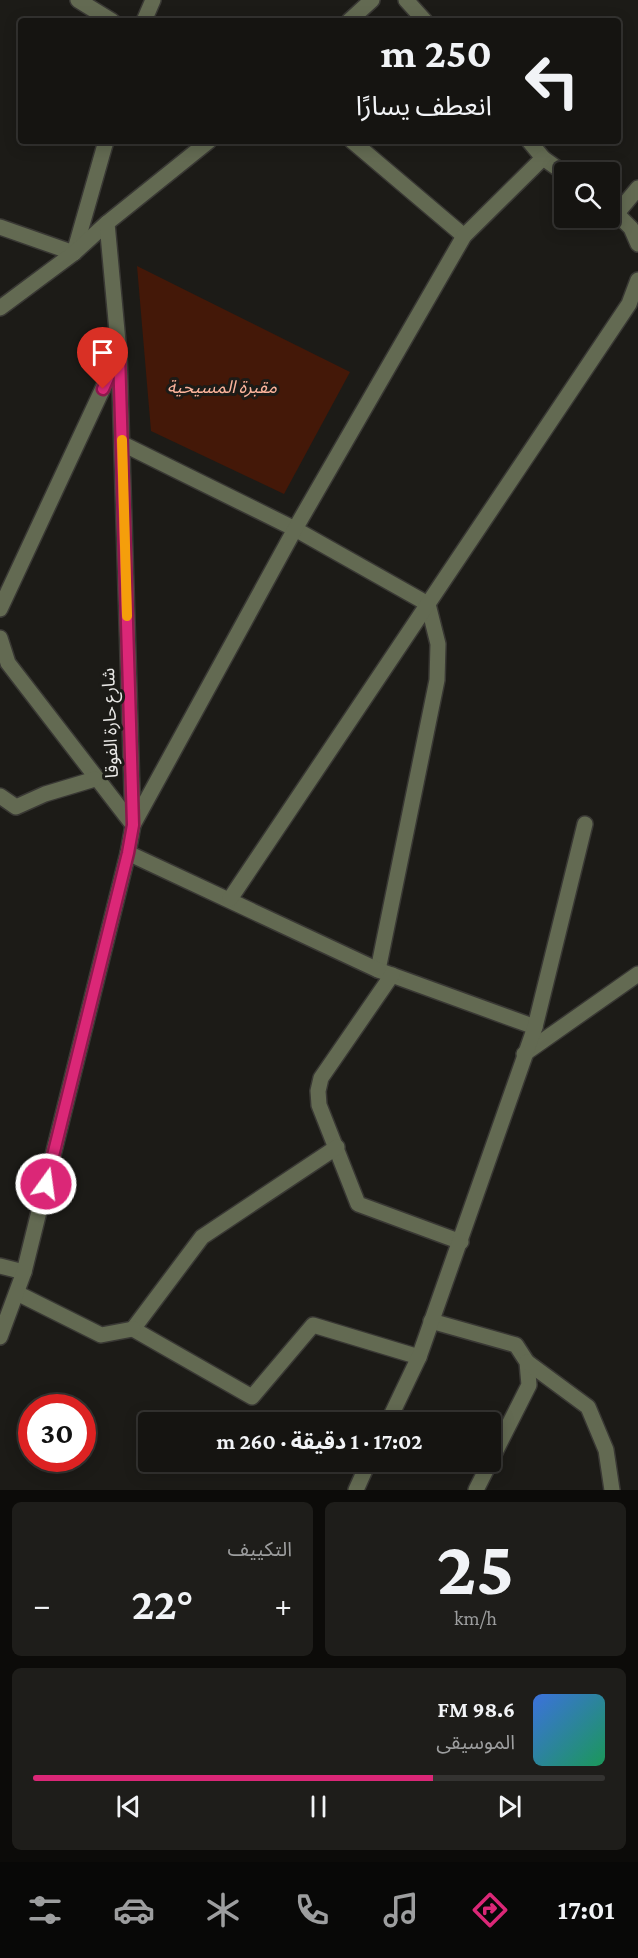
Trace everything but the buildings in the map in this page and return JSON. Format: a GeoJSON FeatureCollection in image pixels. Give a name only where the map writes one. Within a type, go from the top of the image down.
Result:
{"type":"FeatureCollection","features":[{"type":"Feature","properties":{"kind":"street"},"geometry":{"type":"LineString","coordinates":[[78,0],[107,18]]}},
{"type":"Feature","properties":{"kind":"street"},"geometry":{"type":"LineString","coordinates":[[145,18],[153,0]]}},
{"type":"Feature","properties":{"kind":"street"},"geometry":{"type":"LineString","coordinates":[[352,18],[372,0]]}},
{"type":"Feature","properties":{"kind":"street"},"geometry":{"type":"LineString","coordinates":[[406,0],[421,18]]}},
{"type":"Feature","properties":{"kind":"street"},"geometry":{"type":"LineString","coordinates":[[74,253],[105,144]]}},
{"type":"Feature","properties":{"kind":"street"},"geometry":{"type":"LineString","coordinates":[[0,308],[74,253],[107,223],[205,144]]}},
{"type":"Feature","properties":{"kind":"street"},"geometry":{"type":"LineString","coordinates":[[356,144],[464,237]]}},
{"type":"Feature","properties":{"kind":"street"},"geometry":{"type":"LineString","coordinates":[[531,144],[543,158],[554,166]]}},
{"type":"Feature","properties":{"kind":"street"},"geometry":{"type":"LineString","coordinates":[[0,638],[8,663],[95,779],[133,825],[295,529],[464,237],[543,158]]}},
{"type":"Feature","properties":{"kind":"street"},"geometry":{"type":"LineString","coordinates":[[620,204],[638,188]]}},
{"type":"Feature","properties":{"kind":"street"},"geometry":{"type":"LineString","coordinates":[[620,216],[631,228],[638,244]]}},
{"type":"Feature","properties":{"kind":"street","name":"شارع حارة الفوقا"},"geometry":{"type":"LineString","coordinates":[[0,1337],[24,1272],[133,825],[123,444],[119,353],[107,223]]}},
{"type":"Feature","properties":{"kind":"street"},"geometry":{"type":"LineString","coordinates":[[0,227],[74,253]]}},
{"type":"Feature","properties":{"kind":"street"},"geometry":{"type":"LineString","coordinates":[[230,899],[629,304],[638,280]]}},
{"type":"Feature","properties":{"kind":"street"},"geometry":{"type":"LineString","coordinates":[[0,609],[119,353]]}},
{"type":"Feature","properties":{"kind":"street"},"geometry":{"type":"LineString","coordinates":[[123,444],[295,529],[429,604],[438,644],[437,680],[385,973],[321,1078],[318,1092],[320,1105],[358,1204],[461,1242]]}},
{"type":"Feature","properties":{"kind":"street"},"geometry":{"type":"LineString","coordinates":[[0,796],[16,807],[45,794],[95,779]]}},
{"type":"Feature","properties":{"kind":"street"},"geometry":{"type":"LineString","coordinates":[[393,1412],[419,1357],[535,1027],[585,824]]}},
{"type":"Feature","properties":{"kind":"street"},"geometry":{"type":"LineString","coordinates":[[128,853],[385,973],[535,1027]]}},
{"type":"Feature","properties":{"kind":"street"},"geometry":{"type":"LineString","coordinates":[[524,1054],[638,975]]}},
{"type":"Feature","properties":{"kind":"street"},"geometry":{"type":"LineString","coordinates":[[133,1329],[202,1237],[337,1147]]}},
{"type":"Feature","properties":{"kind":"street"},"geometry":{"type":"LineString","coordinates":[[0,1266],[24,1272]]}},
{"type":"Feature","properties":{"kind":"street"},"geometry":{"type":"LineString","coordinates":[[17,1293],[101,1335],[133,1329],[252,1397],[313,1325],[419,1357]]}},
{"type":"Feature","properties":{"kind":"street"},"geometry":{"type":"LineString","coordinates":[[431,1321],[516,1345],[527,1362],[588,1407],[606,1450],[612,1490]]}},
{"type":"Feature","properties":{"kind":"street"},"geometry":{"type":"LineString","coordinates":[[476,1490],[529,1386],[527,1362]]}},
{"type":"Feature","properties":{"kind":"street"},"geometry":{"type":"LineString","coordinates":[[356,1490],[364,1472]]}},
{"type":"Feature","properties":{"kind":"green space","name":"مقبرة المسيحية"},"geometry":{"type":"Polygon","coordinates":[[[137,266],[350,372],[284,494],[151,431],[137,266]]]}},
{"type":"Feature","properties":{"kind":"slow traffic"},"geometry":{"type":"LineString","coordinates":[[122,440],[127,616]]}},
{"type":"Feature","properties":{"kind":"route"},"geometry":{"type":"LineString","coordinates":[[46,1184],[133,825],[119,353],[103,389]]}}]}
